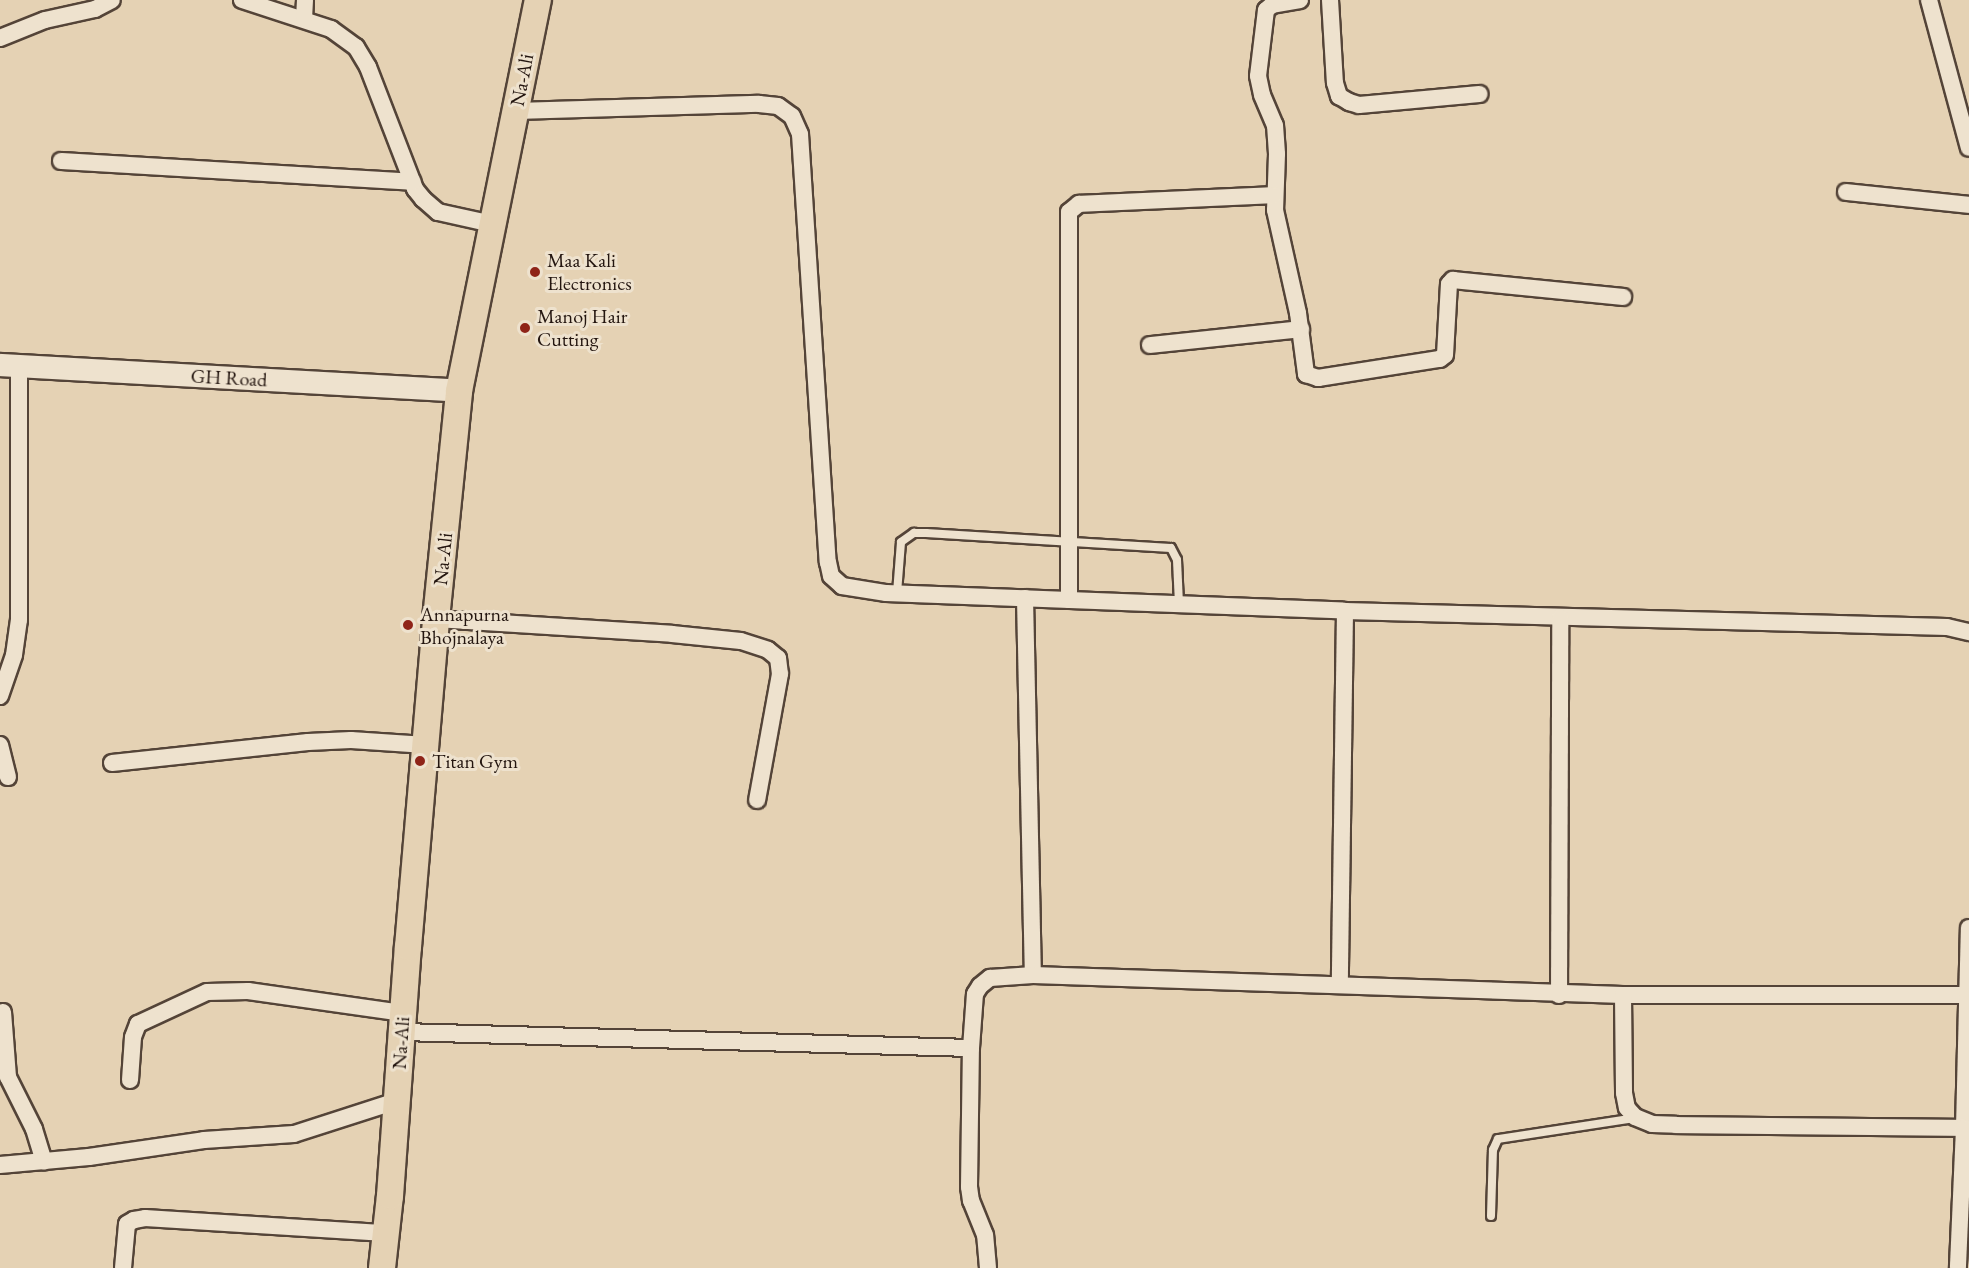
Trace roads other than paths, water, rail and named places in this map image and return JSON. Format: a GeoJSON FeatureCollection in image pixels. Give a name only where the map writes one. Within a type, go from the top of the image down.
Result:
{"type":"FeatureCollection","features":[{"type":"Feature","properties":{"kind":"main road","name":"Na-Ali"},"geometry":{"type":"LineString","coordinates":[[382,1268],[436,619],[459,391],[538,0]]}},
{"type":"Feature","properties":{"kind":"street"},"geometry":{"type":"LineString","coordinates":[[0,38],[45,20],[95,9],[112,0]]}},
{"type":"Feature","properties":{"kind":"street"},"geometry":{"type":"LineString","coordinates":[[242,0],[304,19],[344,36],[362,55],[412,182],[423,200],[438,212],[492,224]]}},
{"type":"Feature","properties":{"kind":"street"},"geometry":{"type":"LineString","coordinates":[[304,19],[305,0]]}},
{"type":"Feature","properties":{"kind":"street"},"geometry":{"type":"LineString","coordinates":[[1300,0],[1272,5],[1266,10],[1258,76],[1262,96],[1275,125],[1277,154],[1274,195],[1277,224],[1301,330],[1306,374],[1318,378],[1433,362],[1445,356],[1449,284],[1453,280],[1623,297]]}},
{"type":"Feature","properties":{"kind":"street"},"geometry":{"type":"LineString","coordinates":[[1330,0],[1335,83],[1339,96],[1359,105],[1480,94]]}},
{"type":"Feature","properties":{"kind":"street"},"geometry":{"type":"LineString","coordinates":[[1929,0],[1969,148]]}},
{"type":"Feature","properties":{"kind":"street"},"geometry":{"type":"LineString","coordinates":[[516,111],[759,104],[778,106],[792,116],[800,134],[831,576],[842,586],[856,590],[897,593],[1560,618],[1947,627],[1969,632]]}},
{"type":"Feature","properties":{"kind":"street"},"geometry":{"type":"LineString","coordinates":[[61,161],[412,182]]}},
{"type":"Feature","properties":{"kind":"street"},"geometry":{"type":"LineString","coordinates":[[1845,192],[1969,205]]}},
{"type":"Feature","properties":{"kind":"street"},"geometry":{"type":"LineString","coordinates":[[1069,600],[1069,212],[1079,204],[1274,195]]}},
{"type":"Feature","properties":{"kind":"street"},"geometry":{"type":"LineString","coordinates":[[1150,345],[1301,330]]}},
{"type":"Feature","properties":{"kind":"street"},"geometry":{"type":"LineString","coordinates":[[0,696],[14,655],[19,620],[10,366]]}},
{"type":"Feature","properties":{"kind":"street","name":"GH Road"},"geometry":{"type":"LineString","coordinates":[[10,366],[459,391]]}},
{"type":"Feature","properties":{"kind":"street"},"geometry":{"type":"LineString","coordinates":[[1025,598],[1033,975]]}},
{"type":"Feature","properties":{"kind":"street"},"geometry":{"type":"LineString","coordinates":[[1340,985],[1345,611]]}},
{"type":"Feature","properties":{"kind":"street"},"geometry":{"type":"LineString","coordinates":[[1559,994],[1560,618]]}},
{"type":"Feature","properties":{"kind":"street"},"geometry":{"type":"LineString","coordinates":[[436,619],[672,634],[741,641],[768,650],[778,658],[780,674],[757,800]]}},
{"type":"Feature","properties":{"kind":"street"},"geometry":{"type":"LineString","coordinates":[[112,763],[309,742],[351,740],[426,745]]}},
{"type":"Feature","properties":{"kind":"street"},"geometry":{"type":"LineString","coordinates":[[0,745],[8,777]]}},
{"type":"Feature","properties":{"kind":"street"},"geometry":{"type":"LineString","coordinates":[[1961,1263],[1969,928]]}},
{"type":"Feature","properties":{"kind":"street"},"geometry":{"type":"LineString","coordinates":[[988,1268],[984,1235],[971,1201],[969,1187],[971,1048],[975,994],[980,986],[990,978],[1033,975],[1559,994],[1967,995]]}},
{"type":"Feature","properties":{"kind":"street"},"geometry":{"type":"LineString","coordinates":[[130,1080],[133,1037],[138,1024],[207,992],[248,991],[402,1022],[971,1048]]}},
{"type":"Feature","properties":{"kind":"street"},"geometry":{"type":"LineString","coordinates":[[1623,995],[1623,1093],[1628,1108],[1635,1118],[1652,1124],[1676,1125],[1964,1128]]}},
{"type":"Feature","properties":{"kind":"street"},"geometry":{"type":"LineString","coordinates":[[3,1012],[8,1077],[34,1129],[45,1162]]}},
{"type":"Feature","properties":{"kind":"street"},"geometry":{"type":"LineString","coordinates":[[0,1165],[45,1162],[194,1141],[294,1134],[397,1101]]}},
{"type":"Feature","properties":{"kind":"street"},"geometry":{"type":"LineString","coordinates":[[123,1268],[128,1224],[145,1218],[386,1233]]}},
{"type":"Feature","properties":{"kind":"lane"},"geometry":{"type":"LineString","coordinates":[[897,593],[901,542],[914,533],[1172,548],[1177,560],[1179,604]]}},
{"type":"Feature","properties":{"kind":"lane"},"geometry":{"type":"LineString","coordinates":[[1491,1215],[1493,1150],[1498,1139],[1635,1118]]}},
{"type":"Feature","properties":{"kind":"place","name":"Maa Kali Electronics"},"geometry":{"type":"Point","coordinates":[535,272]}},
{"type":"Feature","properties":{"kind":"place","name":"Manoj Hair Cutting"},"geometry":{"type":"Point","coordinates":[525,328]}},
{"type":"Feature","properties":{"kind":"place","name":"Annapurna Bhojnalaya"},"geometry":{"type":"Point","coordinates":[408,625]}},
{"type":"Feature","properties":{"kind":"place","name":"Titan Gym"},"geometry":{"type":"Point","coordinates":[420,761]}}]}
